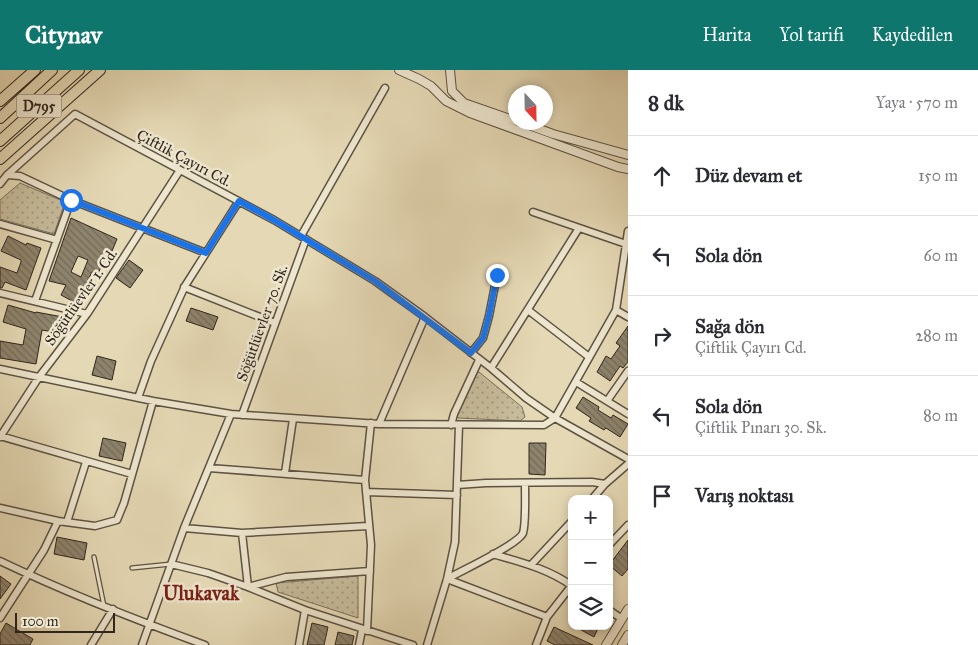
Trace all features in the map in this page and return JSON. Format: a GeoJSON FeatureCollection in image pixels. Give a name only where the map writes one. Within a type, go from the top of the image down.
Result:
{"type":"FeatureCollection","features":[{"type":"Feature","properties":{"kind":"highway"},"geometry":{"type":"LineString","coordinates":[[0,101],[35,70]]}},
{"type":"Feature","properties":{"kind":"highway","name":"D795"},"geometry":{"type":"LineString","coordinates":[[0,118],[52,70]]}},
{"type":"Feature","properties":{"kind":"highway","name":"D795"},"geometry":{"type":"LineString","coordinates":[[0,141],[79,70]]}},
{"type":"Feature","properties":{"kind":"highway"},"geometry":{"type":"LineString","coordinates":[[0,159],[100,70]]}},
{"type":"Feature","properties":{"kind":"street"},"geometry":{"type":"LineString","coordinates":[[399,70],[431,86],[446,101],[470,113],[628,169]]}},
{"type":"Feature","properties":{"kind":"street"},"geometry":{"type":"LineString","coordinates":[[450,70],[452,92],[464,103],[508,118]]}},
{"type":"Feature","properties":{"kind":"street","name":"Söğütlüevler 70. Sk."},"geometry":{"type":"LineString","coordinates":[[242,415],[304,238],[385,88]]}},
{"type":"Feature","properties":{"kind":"street","name":"Çiftlik Çayırı Cd."},"geometry":{"type":"LineString","coordinates":[[7,176],[76,114],[239,201],[375,281],[426,317],[526,398],[555,418],[628,459]]}},
{"type":"Feature","properties":{"kind":"street"},"geometry":{"type":"LineString","coordinates":[[542,130],[628,155]]}},
{"type":"Feature","properties":{"kind":"street","name":"Söğütlüevler 1. Cd."},"geometry":{"type":"LineString","coordinates":[[0,436],[39,377],[86,314],[180,170]]}},
{"type":"Feature","properties":{"kind":"street"},"geometry":{"type":"LineString","coordinates":[[0,184],[7,176],[20,176],[71,200],[206,253]]}},
{"type":"Feature","properties":{"kind":"street"},"geometry":{"type":"LineString","coordinates":[[35,301],[71,200]]}},
{"type":"Feature","properties":{"kind":"street"},"geometry":{"type":"LineString","coordinates":[[138,398],[184,287],[239,201]]}},
{"type":"Feature","properties":{"kind":"street"},"geometry":{"type":"LineString","coordinates":[[533,212],[580,228],[626,248]]}},
{"type":"Feature","properties":{"kind":"street"},"geometry":{"type":"LineString","coordinates":[[0,224],[57,240]]}},
{"type":"Feature","properties":{"kind":"street"},"geometry":{"type":"LineString","coordinates":[[491,368],[580,228]]}},
{"type":"Feature","properties":{"kind":"street"},"geometry":{"type":"LineString","coordinates":[[0,369],[153,401],[231,414],[375,424],[544,425],[555,418],[616,310],[628,230]]}},
{"type":"Feature","properties":{"kind":"street"},"geometry":{"type":"LineString","coordinates":[[471,353],[483,338],[497,275]]}},
{"type":"Feature","properties":{"kind":"street"},"geometry":{"type":"LineString","coordinates":[[184,287],[275,323]]}},
{"type":"Feature","properties":{"kind":"street"},"geometry":{"type":"LineString","coordinates":[[0,293],[86,314]]}},
{"type":"Feature","properties":{"kind":"street"},"geometry":{"type":"LineString","coordinates":[[528,310],[589,357]]}},
{"type":"Feature","properties":{"kind":"street"},"geometry":{"type":"LineString","coordinates":[[616,310],[628,317]]}},
{"type":"Feature","properties":{"kind":"street"},"geometry":{"type":"LineString","coordinates":[[359,645],[364,630],[371,545],[365,480],[375,424],[426,317]]}},
{"type":"Feature","properties":{"kind":"street"},"geometry":{"type":"LineString","coordinates":[[451,425],[454,414],[479,360]]}},
{"type":"Feature","properties":{"kind":"street"},"geometry":{"type":"LineString","coordinates":[[607,402],[628,371]]}},
{"type":"Feature","properties":{"kind":"street"},"geometry":{"type":"LineString","coordinates":[[576,382],[628,414]]}},
{"type":"Feature","properties":{"kind":"street"},"geometry":{"type":"LineString","coordinates":[[0,508],[58,521],[95,526],[118,520],[153,401]]}},
{"type":"Feature","properties":{"kind":"street"},"geometry":{"type":"LineString","coordinates":[[142,645],[184,528],[231,414]]}},
{"type":"Feature","properties":{"kind":"street"},"geometry":{"type":"LineString","coordinates":[[285,473],[293,419]]}},
{"type":"Feature","properties":{"kind":"street"},"geometry":{"type":"LineString","coordinates":[[427,645],[455,542],[459,425]]}},
{"type":"Feature","properties":{"kind":"street"},"geometry":{"type":"LineString","coordinates":[[0,436],[132,474]]}},
{"type":"Feature","properties":{"kind":"street"},"geometry":{"type":"LineString","coordinates":[[67,522],[86,462]]}},
{"type":"Feature","properties":{"kind":"street"},"geometry":{"type":"LineString","coordinates":[[595,495],[628,464]]}},
{"type":"Feature","properties":{"kind":"street"},"geometry":{"type":"LineString","coordinates":[[208,468],[365,480]]}},
{"type":"Feature","properties":{"kind":"street"},"geometry":{"type":"LineString","coordinates":[[457,485],[592,482],[605,484]]}},
{"type":"Feature","properties":{"kind":"street"},"geometry":{"type":"LineString","coordinates":[[446,579],[516,541],[522,535],[524,529],[525,483]]}},
{"type":"Feature","properties":{"kind":"street"},"geometry":{"type":"LineString","coordinates":[[366,492],[457,495]]}},
{"type":"Feature","properties":{"kind":"street"},"geometry":{"type":"LineString","coordinates":[[0,618],[29,575],[54,533],[58,521]]}},
{"type":"Feature","properties":{"kind":"street"},"geometry":{"type":"LineString","coordinates":[[531,565],[568,525]]}},
{"type":"Feature","properties":{"kind":"street"},"geometry":{"type":"LineString","coordinates":[[613,541],[628,525]]}},
{"type":"Feature","properties":{"kind":"street"},"geometry":{"type":"LineString","coordinates":[[184,528],[242,533],[368,526]]}},
{"type":"Feature","properties":{"kind":"street"},"geometry":{"type":"LineString","coordinates":[[242,533],[248,587]]}},
{"type":"Feature","properties":{"kind":"street"},"geometry":{"type":"LineString","coordinates":[[493,554],[531,565],[561,578],[571,585]]}},
{"type":"Feature","properties":{"kind":"street"},"geometry":{"type":"LineString","coordinates":[[0,561],[113,610],[205,645]]}},
{"type":"Feature","properties":{"kind":"street"},"geometry":{"type":"LineString","coordinates":[[172,564],[208,573],[305,610],[413,645]]}},
{"type":"Feature","properties":{"kind":"street"},"geometry":{"type":"LineString","coordinates":[[248,587],[286,577],[370,571]]}},
{"type":"Feature","properties":{"kind":"street"},"geometry":{"type":"LineString","coordinates":[[446,579],[547,617]]}},
{"type":"Feature","properties":{"kind":"street"},"geometry":{"type":"LineString","coordinates":[[536,645],[547,617],[568,591]]}},
{"type":"Feature","properties":{"kind":"street"},"geometry":{"type":"LineString","coordinates":[[606,645],[628,609]]}},
{"type":"Feature","properties":{"kind":"street"},"geometry":{"type":"LineString","coordinates":[[91,645],[113,610]]}},
{"type":"Feature","properties":{"kind":"street"},"geometry":{"type":"LineString","coordinates":[[298,645],[305,610]]}},
{"type":"Feature","properties":{"kind":"street"},"geometry":{"type":"LineString","coordinates":[[613,613],[622,619]]}},
{"type":"Feature","properties":{"kind":"street"},"geometry":{"type":"LineString","coordinates":[[622,645],[628,635]]}},
{"type":"Feature","properties":{"kind":"lane"},"geometry":{"type":"LineString","coordinates":[[94,558],[104,606]]}},
{"type":"Feature","properties":{"kind":"lane"},"geometry":{"type":"LineString","coordinates":[[132,568],[172,564]]}},
{"type":"Feature","properties":{"kind":"shaded area"},"geometry":{"type":"Polygon","coordinates":[[[20,183],[65,202],[54,234],[0,219],[0,200],[20,183]]]}},
{"type":"Feature","properties":{"kind":"shaded area"},"geometry":{"type":"Polygon","coordinates":[[[479,372],[522,407],[525,417],[520,421],[458,418],[456,415],[474,374],[479,372]]]}},
{"type":"Feature","properties":{"kind":"shaded area"},"geometry":{"type":"Polygon","coordinates":[[[358,576],[358,618],[278,592],[276,583],[358,576]]]}},
{"type":"Feature","properties":{"kind":"building"},"geometry":{"type":"Polygon","coordinates":[[[71,218],[117,239],[112,251],[108,249],[98,274],[92,272],[76,303],[61,295],[66,285],[49,281],[71,218]],[[78,256],[71,272],[81,277],[88,260],[78,256]]]}},
{"type":"Feature","properties":{"kind":"building"},"geometry":{"type":"Polygon","coordinates":[[[8,236],[26,245],[27,243],[41,248],[26,290],[5,282],[2,288],[0,288],[0,267],[17,273],[21,262],[21,260],[1,251],[8,236]]]}},
{"type":"Feature","properties":{"kind":"building"},"geometry":{"type":"Polygon","coordinates":[[[129,260],[143,270],[130,288],[116,278],[129,260]]]}},
{"type":"Feature","properties":{"kind":"building"},"geometry":{"type":"Polygon","coordinates":[[[8,305],[36,313],[63,317],[60,333],[42,330],[36,364],[0,358],[0,341],[23,345],[26,329],[3,322],[8,305]]]}},
{"type":"Feature","properties":{"kind":"building"},"geometry":{"type":"Polygon","coordinates":[[[191,308],[218,317],[213,330],[186,321],[191,308]]]}},
{"type":"Feature","properties":{"kind":"building"},"geometry":{"type":"Polygon","coordinates":[[[628,326],[628,362],[623,368],[620,366],[610,381],[597,372],[606,356],[611,359],[620,346],[616,343],[628,326]]]}},
{"type":"Feature","properties":{"kind":"building"},"geometry":{"type":"Polygon","coordinates":[[[97,356],[116,361],[112,380],[92,375],[97,356]]]}},
{"type":"Feature","properties":{"kind":"building"},"geometry":{"type":"Polygon","coordinates":[[[583,397],[599,407],[598,410],[611,418],[613,415],[628,424],[620,437],[606,428],[604,430],[589,421],[591,418],[576,408],[583,397]]]}},
{"type":"Feature","properties":{"kind":"building"},"geometry":{"type":"Polygon","coordinates":[[[103,438],[126,443],[122,461],[99,456],[103,438]]]}},
{"type":"Feature","properties":{"kind":"building"},"geometry":{"type":"Polygon","coordinates":[[[529,443],[546,443],[545,475],[529,474],[529,443]]]}},
{"type":"Feature","properties":{"kind":"building"},"geometry":{"type":"Polygon","coordinates":[[[57,537],[87,543],[84,560],[54,554],[57,537]]]}},
{"type":"Feature","properties":{"kind":"building"},"geometry":{"type":"Polygon","coordinates":[[[628,540],[628,569],[622,576],[613,568],[613,560],[628,540]]]}},
{"type":"Feature","properties":{"kind":"building"},"geometry":{"type":"Polygon","coordinates":[[[0,576],[11,584],[0,599],[0,576]]]}},
{"type":"Feature","properties":{"kind":"building"},"geometry":{"type":"Polygon","coordinates":[[[6,623],[33,639],[30,645],[0,645],[0,634],[6,623]]]}},
{"type":"Feature","properties":{"kind":"building"},"geometry":{"type":"Polygon","coordinates":[[[312,623],[328,627],[324,645],[307,645],[312,623]]]}},
{"type":"Feature","properties":{"kind":"building"},"geometry":{"type":"Polygon","coordinates":[[[554,627],[593,645],[555,645],[547,641],[554,627]]]}},
{"type":"Feature","properties":{"kind":"building"},"geometry":{"type":"Polygon","coordinates":[[[581,630],[597,630],[594,637],[581,630]]]}},
{"type":"Feature","properties":{"kind":"building"},"geometry":{"type":"Polygon","coordinates":[[[338,632],[354,636],[352,645],[335,645],[338,632]]]}},
{"type":"Feature","properties":{"kind":"district","name":"Ulukavak"},"geometry":{"type":"Point","coordinates":[201,593]}},
{"type":"Feature","properties":{"kind":"route"},"geometry":{"type":"LineString","coordinates":[[71,200],[206,253],[239,201],[375,281],[426,317],[471,353],[483,338],[497,275]]}}]}
